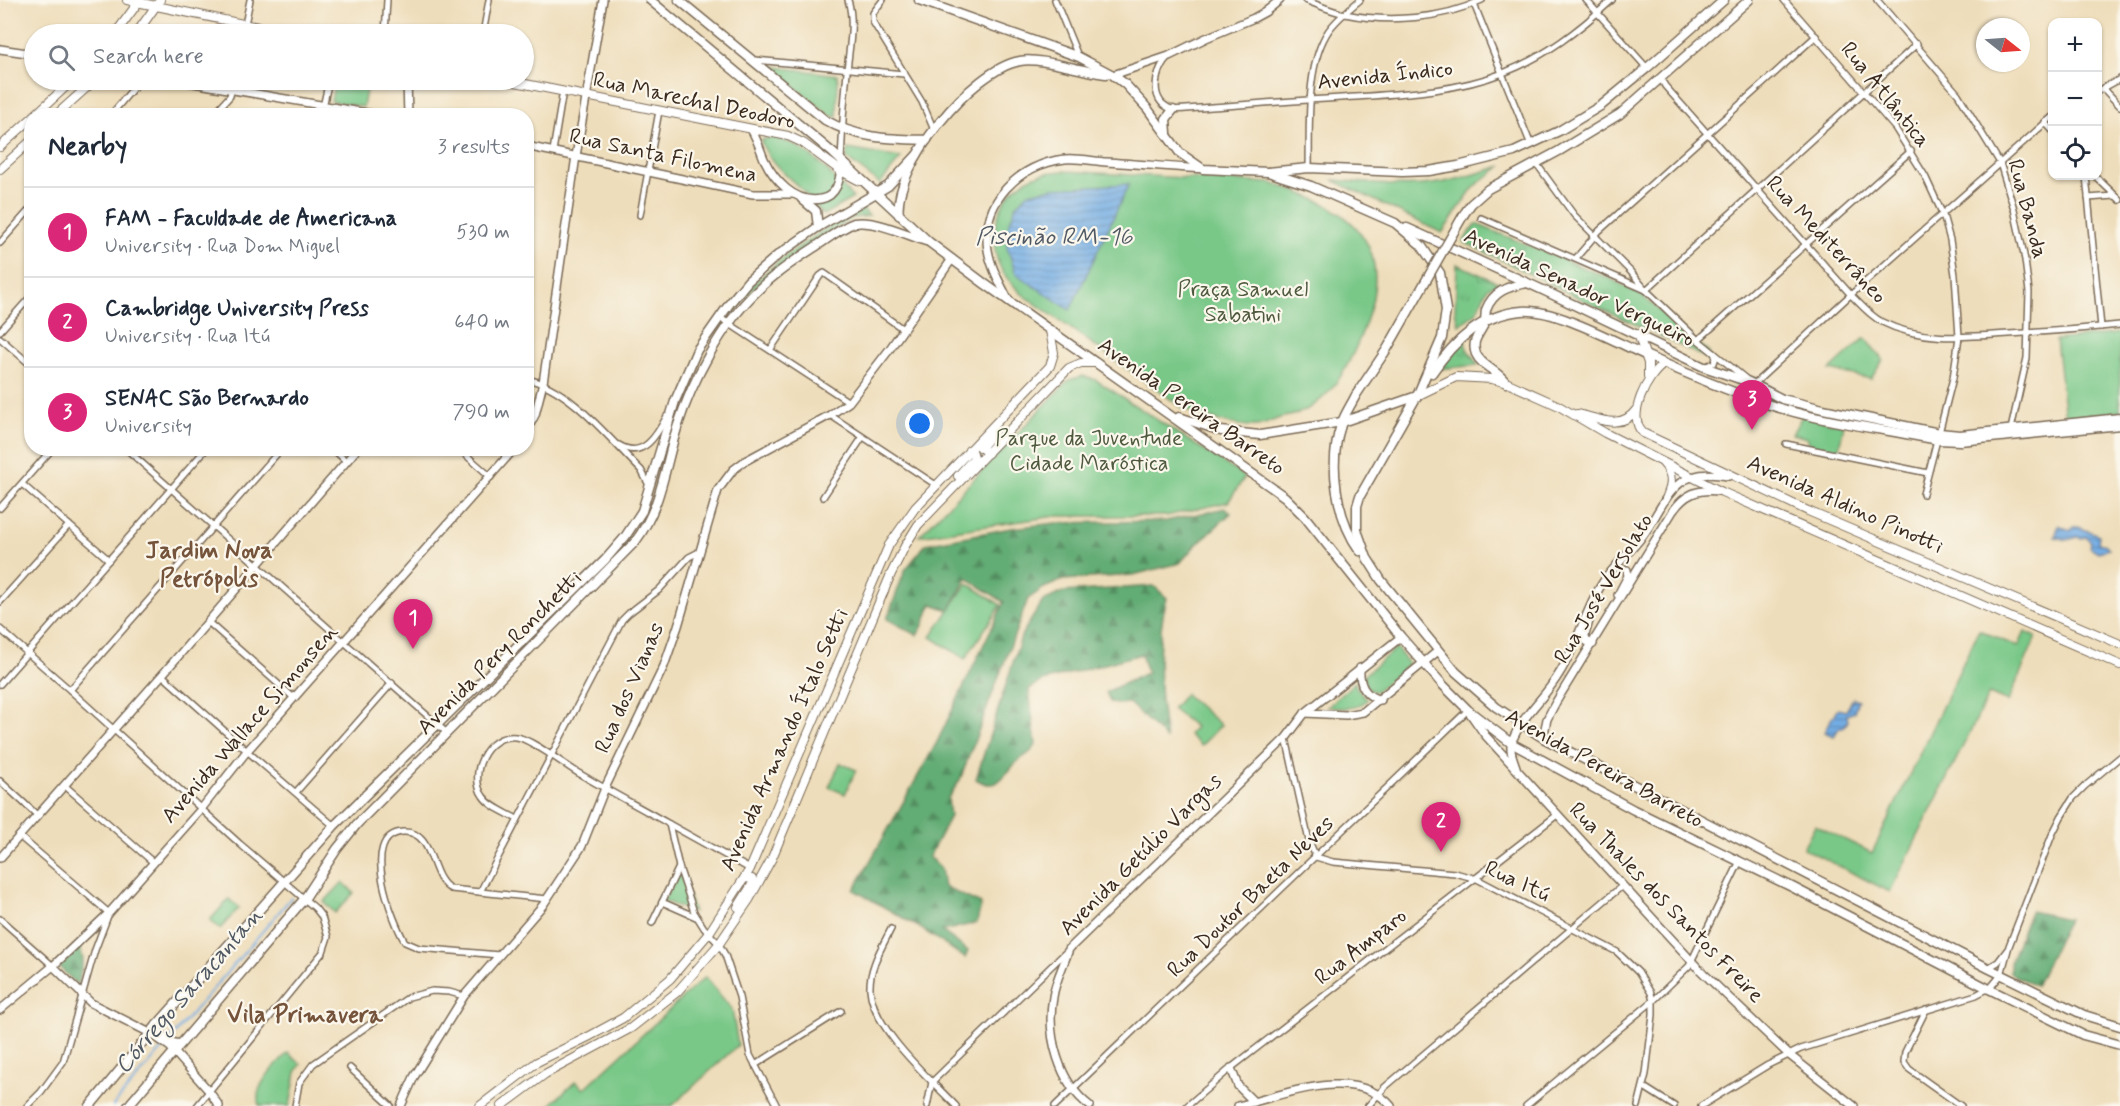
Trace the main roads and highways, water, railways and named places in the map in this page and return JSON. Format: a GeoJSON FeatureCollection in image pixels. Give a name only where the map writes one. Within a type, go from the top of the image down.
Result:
{"type":"FeatureCollection","features":[{"type":"Feature","properties":{"kind":"main road"},"geometry":{"type":"LineString","coordinates":[[127,0],[158,3],[245,24]]}},
{"type":"Feature","properties":{"kind":"main road","name":"Rua Marechal Deodoro"},"geometry":{"type":"LineString","coordinates":[[650,0],[841,161],[929,242],[952,259]]}},
{"type":"Feature","properties":{"kind":"main road"},"geometry":{"type":"LineString","coordinates":[[679,0],[818,115],[842,129],[875,138],[927,140]]}},
{"type":"Feature","properties":{"kind":"main road"},"geometry":{"type":"LineString","coordinates":[[919,0],[1078,57],[1113,75],[1125,84],[1142,103],[1180,153],[1203,169],[1269,172],[1310,168],[1429,171],[1502,155],[1531,145],[1602,105],[1724,0]]}},
{"type":"Feature","properties":{"kind":"main road"},"geometry":{"type":"LineString","coordinates":[[1366,558],[1352,538],[1346,523],[1336,483],[1336,452],[1342,422],[1464,214],[1471,204],[1488,189],[1620,114],[1749,0]]}},
{"type":"Feature","properties":{"kind":"main road"},"geometry":{"type":"LineString","coordinates":[[123,24],[140,1]]}},
{"type":"Feature","properties":{"kind":"main road"},"geometry":{"type":"LineString","coordinates":[[143,24],[158,3]]}},
{"type":"Feature","properties":{"kind":"main road"},"geometry":{"type":"LineString","coordinates":[[899,215],[901,189],[917,155],[934,130],[953,106],[973,87],[1007,64],[1032,60],[1113,75]]}},
{"type":"Feature","properties":{"kind":"main road","name":"Rua Marechal Deodoro"},"geometry":{"type":"LineString","coordinates":[[534,86],[796,139],[841,171],[864,183]]}},
{"type":"Feature","properties":{"kind":"main road"},"geometry":{"type":"LineString","coordinates":[[43,108],[62,90]]}},
{"type":"Feature","properties":{"kind":"main road"},"geometry":{"type":"LineString","coordinates":[[60,108],[70,95],[70,90]]}},
{"type":"Feature","properties":{"kind":"main road"},"geometry":{"type":"LineString","coordinates":[[63,108],[84,90]]}},
{"type":"Feature","properties":{"kind":"main road"},"geometry":{"type":"LineString","coordinates":[[1167,136],[1166,122],[1173,110]]}},
{"type":"Feature","properties":{"kind":"main road"},"geometry":{"type":"LineString","coordinates":[[0,147],[24,125]]}},
{"type":"Feature","properties":{"kind":"main road"},"geometry":{"type":"LineString","coordinates":[[0,169],[24,147]]}},
{"type":"Feature","properties":{"kind":"main road","name":"Avenida Pery Ronchetti"},"geometry":{"type":"LineString","coordinates":[[90,1106],[334,826],[605,560],[633,527],[650,490],[675,401],[698,350],[737,293],[756,273],[790,246],[888,186],[917,155]]}},
{"type":"Feature","properties":{"kind":"main road"},"geometry":{"type":"LineString","coordinates":[[1269,172],[1311,186],[1395,223],[1429,254],[1440,273],[1446,310],[1442,338],[1417,396],[1360,496],[1357,506],[1357,530],[1366,558]]}},
{"type":"Feature","properties":{"kind":"main road"},"geometry":{"type":"LineString","coordinates":[[802,199],[816,211],[818,227]]}},
{"type":"Feature","properties":{"kind":"main road","name":"Rua Marechal Deodoro"},"geometry":{"type":"LineString","coordinates":[[864,222],[929,242]]}},
{"type":"Feature","properties":{"kind":"main road","name":"Avenida Pery Ronchetti"},"geometry":{"type":"LineString","coordinates":[[128,1106],[174,1046],[305,898],[337,849],[357,824],[623,555],[644,530],[659,497],[676,431],[691,387],[730,324],[751,297],[781,271],[849,225],[864,222]]}},
{"type":"Feature","properties":{"kind":"main road","name":"Avenida Senador Vergueiro"},"geometry":{"type":"LineString","coordinates":[[1395,223],[1638,334],[1704,367],[1751,383],[1782,399],[1799,404],[1960,441],[2120,425]]}},
{"type":"Feature","properties":{"kind":"main road","name":"Avenida Pereira Barreto"},"geometry":{"type":"LineString","coordinates":[[952,259],[1278,491],[1297,507],[1424,664],[1468,710],[1511,743],[1634,810],[1740,861],[1989,989],[2084,1035],[2120,1045]]}},
{"type":"Feature","properties":{"kind":"main road"},"geometry":{"type":"LineString","coordinates":[[1506,383],[1497,371],[1481,361],[1474,344],[1475,338],[1485,322],[1486,309],[1491,301],[1505,288],[1527,283]]}},
{"type":"Feature","properties":{"kind":"main road"},"geometry":{"type":"LineString","coordinates":[[1491,301],[1491,311],[1497,317]]}},
{"type":"Feature","properties":{"kind":"main road","name":"Avenida Senador Vergueiro"},"geometry":{"type":"LineString","coordinates":[[1417,396],[1444,356],[1473,328],[1497,317],[1524,310],[1565,319],[1664,364],[1756,400],[1794,412],[1938,436],[2120,418]]}},
{"type":"Feature","properties":{"kind":"main road","name":"Avenida Armando Ítalo Setti"},"geometry":{"type":"LineString","coordinates":[[480,1106],[537,1062],[623,1018],[670,979],[709,933],[750,870],[889,545],[915,508],[1052,363],[1054,353],[1050,330]]}},
{"type":"Feature","properties":{"kind":"main road"},"geometry":{"type":"LineString","coordinates":[[1638,334],[1649,368],[1647,382]]}},
{"type":"Feature","properties":{"kind":"main road"},"geometry":{"type":"LineString","coordinates":[[502,1106],[545,1074],[623,1033],[668,1000],[719,944],[749,900],[772,858],[891,574],[918,525],[1070,368],[1081,363],[1099,364]]}},
{"type":"Feature","properties":{"kind":"main road"},"geometry":{"type":"LineString","coordinates":[[1636,411],[1647,382],[1652,374],[1664,364]]}},
{"type":"Feature","properties":{"kind":"main road","name":"Avenida Aldino Pinotti"},"geometry":{"type":"LineString","coordinates":[[1417,396],[1456,377],[1482,378],[1506,383],[1573,413],[1595,428],[1722,492],[2120,665]]}},
{"type":"Feature","properties":{"kind":"main road"},"geometry":{"type":"LineString","coordinates":[[1167,412],[1209,428],[1249,435],[1272,434],[1342,422],[1417,396]]}},
{"type":"Feature","properties":{"kind":"main road","name":"Avenida Aldino Pinotti"},"geometry":{"type":"LineString","coordinates":[[1573,413],[1615,423],[1625,421],[1636,411]]}},
{"type":"Feature","properties":{"kind":"main road","name":"Avenida Aldino Pinotti"},"geometry":{"type":"LineString","coordinates":[[1636,411],[1637,425],[1643,433],[1808,512],[2120,644]]}},
{"type":"Feature","properties":{"kind":"main road"},"geometry":{"type":"LineString","coordinates":[[988,453],[981,447],[1002,424],[1004,415]]}},
{"type":"Feature","properties":{"kind":"main road"},"geometry":{"type":"LineString","coordinates":[[953,488],[954,480],[974,458],[973,453],[969,450]]}},
{"type":"Feature","properties":{"kind":"main road"},"geometry":{"type":"LineString","coordinates":[[1662,462],[1671,476],[1666,499]]}},
{"type":"Feature","properties":{"kind":"main road","name":"Avenida Pereira Barreto"},"geometry":{"type":"LineString","coordinates":[[1366,558],[1398,603],[1468,684],[1520,724],[2001,975],[2085,1015],[2120,1026]]}},
{"type":"Feature","properties":{"kind":"main road"},"geometry":{"type":"LineString","coordinates":[[861,610],[865,615],[874,615]]}},
{"type":"Feature","properties":{"kind":"main road"},"geometry":{"type":"LineString","coordinates":[[851,634],[864,638]]}},
{"type":"Feature","properties":{"kind":"main road"},"geometry":{"type":"LineString","coordinates":[[791,775],[798,782],[804,782]]}},
{"type":"Feature","properties":{"kind":"main road"},"geometry":{"type":"LineString","coordinates":[[762,840],[764,845],[758,864],[764,865],[772,858]]}},
{"type":"Feature","properties":{"kind":"main road"},"geometry":{"type":"LineString","coordinates":[[728,932],[731,919],[753,882],[752,879],[745,878]]}},
{"type":"Feature","properties":{"kind":"main road"},"geometry":{"type":"LineString","coordinates":[[668,1000],[667,988],[694,960],[696,949]]}},
{"type":"Feature","properties":{"kind":"main road"},"geometry":{"type":"LineString","coordinates":[[156,1032],[174,1046]]}},
{"type":"Feature","properties":{"kind":"water","name":"Piscinão RM-16"},"geometry":{"type":"Polygon","coordinates":[[[1129,184],[1070,310],[1016,274],[1007,247],[1007,231],[1016,205],[1029,193],[1053,188],[1129,184]]]}},
{"type":"Feature","properties":{"kind":"water"},"geometry":{"type":"Polygon","coordinates":[[[2059,525],[2071,531],[2073,527],[2078,527],[2099,535],[2098,543],[2106,545],[2109,549],[2098,552],[2090,547],[2091,542],[2086,537],[2067,540],[2055,537],[2059,525]]]}},
{"type":"Feature","properties":{"kind":"water"},"geometry":{"type":"Polygon","coordinates":[[[1853,698],[1858,700],[1854,712],[1847,715],[1848,721],[1845,726],[1839,728],[1834,736],[1824,732],[1837,709],[1846,711],[1853,698]]]}},
{"type":"Feature","properties":{"kind":"waterway","name":"Córrego Saracantan"},"geometry":{"type":"LineString","coordinates":[[171,1038],[291,898]]}},
{"type":"Feature","properties":{"kind":"waterway","name":"Córrego Saracantan"},"geometry":{"type":"LineString","coordinates":[[113,1106],[166,1044]]}},
{"type":"Feature","properties":{"kind":"place","name":"SENAC São Bernardo"},"geometry":{"type":"Point","coordinates":[1752,430]}},
{"type":"Feature","properties":{"kind":"place","name":"FAM - Faculdade de Americana"},"geometry":{"type":"Point","coordinates":[413,649]}},
{"type":"Feature","properties":{"kind":"place","name":"Cambridge University Press"},"geometry":{"type":"Point","coordinates":[1441,852]}},
{"type":"Feature","properties":{"kind":"district","name":"Jardim Nova Petrópolis"},"geometry":{"type":"Point","coordinates":[209,565]}},
{"type":"Feature","properties":{"kind":"district","name":"Vila Primavera"},"geometry":{"type":"Point","coordinates":[305,1015]}},
{"type":"Feature","properties":{"kind":"park label","name":"Praça Samuel Sabatini"},"geometry":{"type":"Point","coordinates":[1243,302]}},
{"type":"Feature","properties":{"kind":"park label","name":"Parque da Juventude Cidade Maróstica"},"geometry":{"type":"Point","coordinates":[1089,452]}}]}
